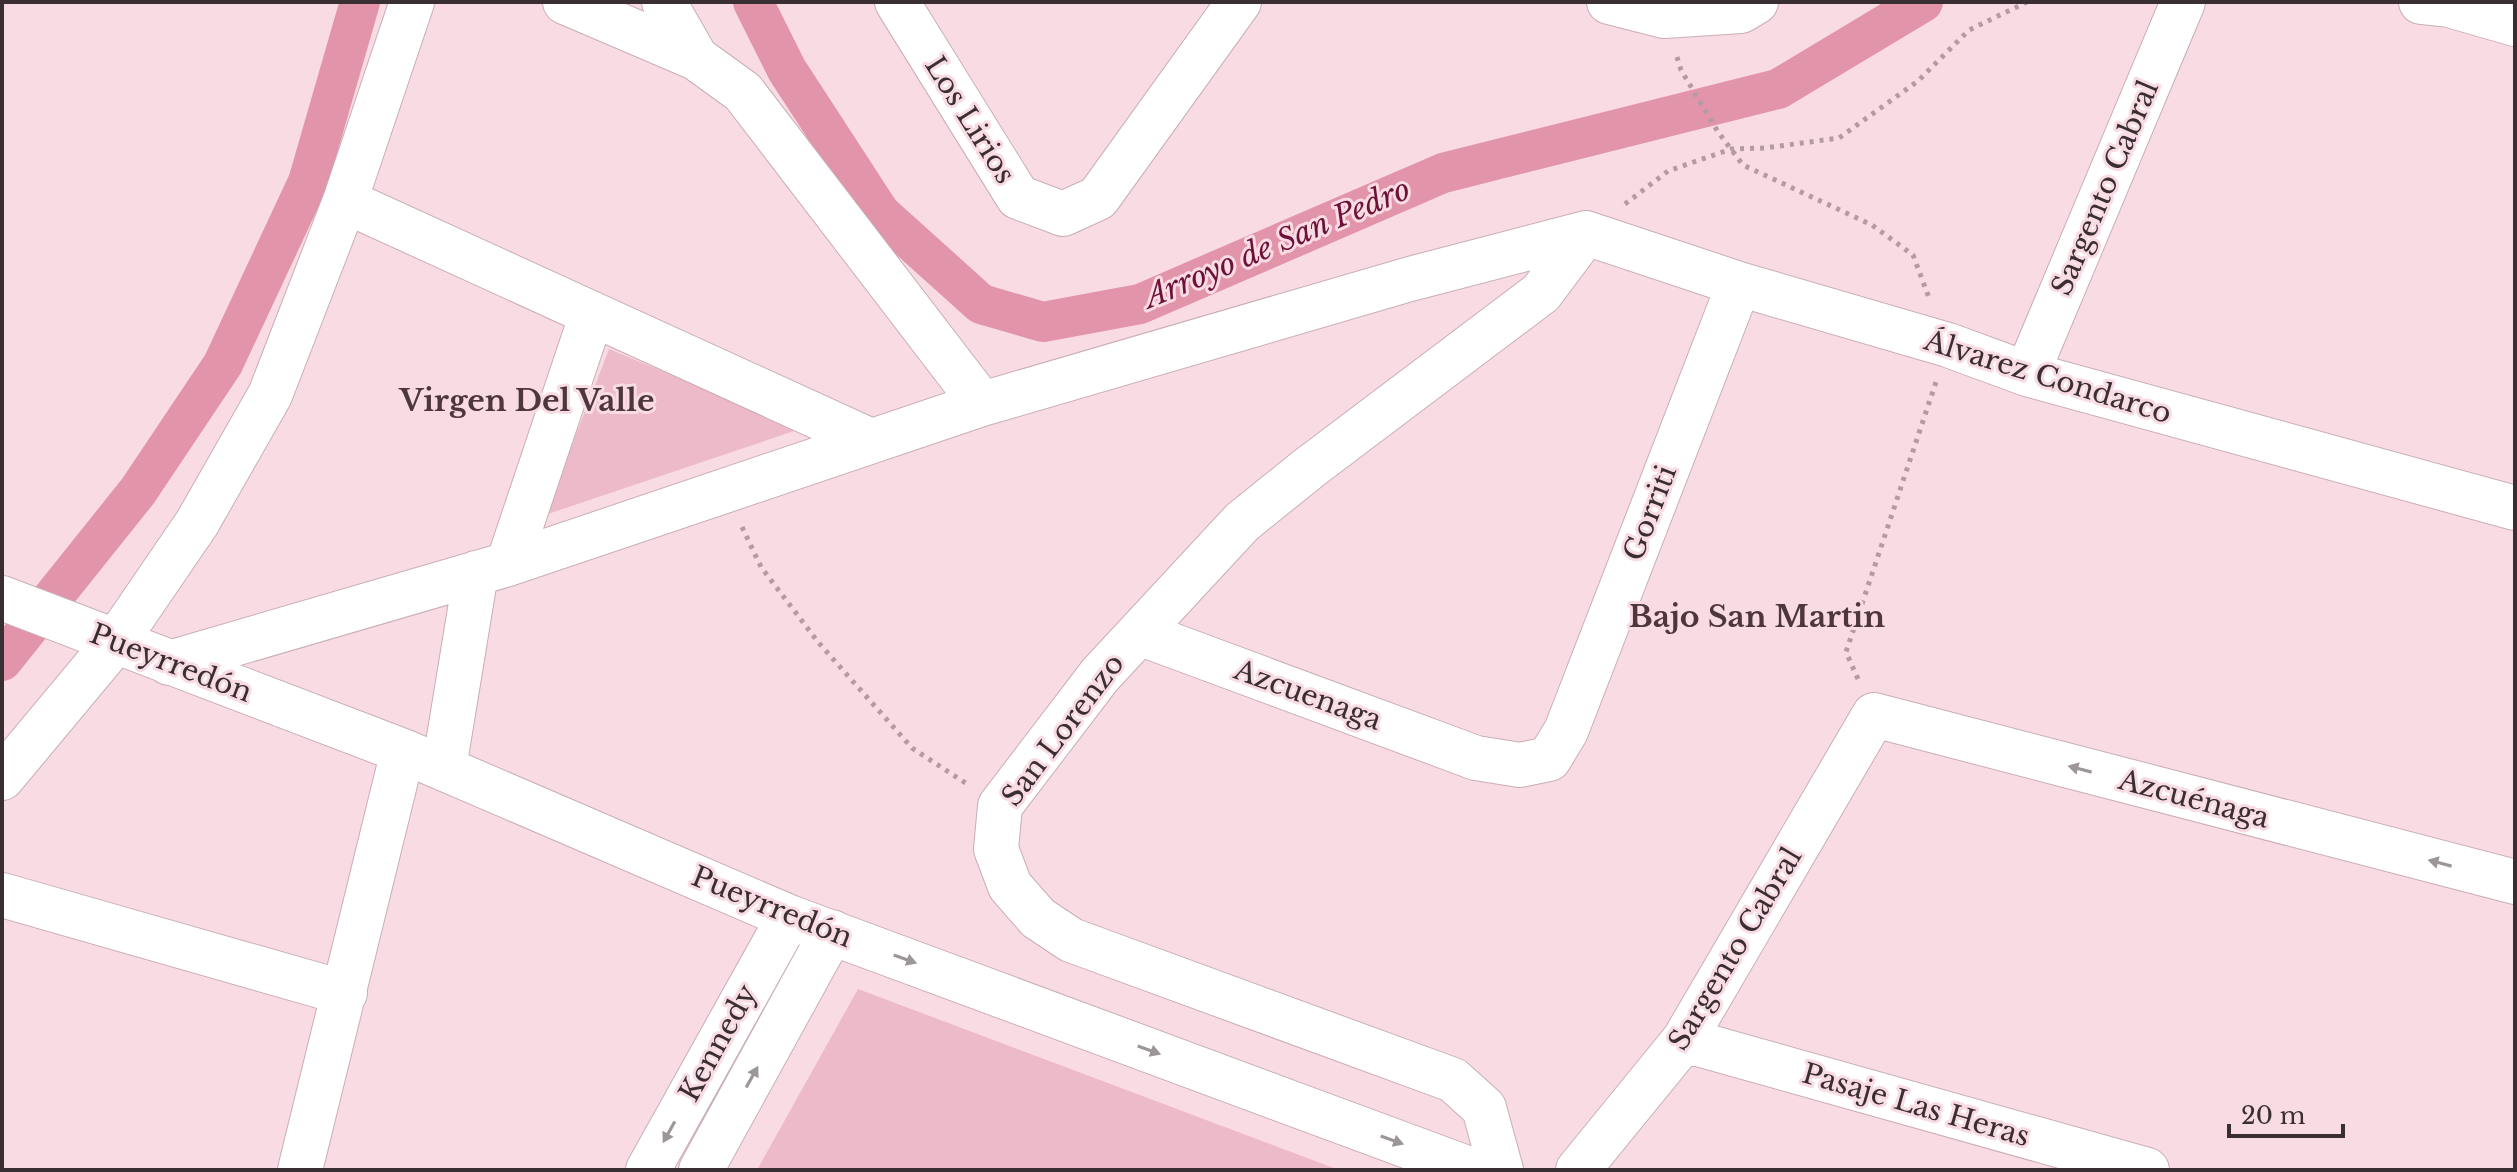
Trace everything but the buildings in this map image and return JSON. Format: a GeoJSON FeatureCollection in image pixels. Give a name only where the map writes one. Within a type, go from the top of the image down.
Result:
{"type":"FeatureCollection","features":[{"type":"Feature","properties":{"kind":"street"},"geometry":{"type":"LineString","coordinates":[[2,778],[98,634],[197,523],[270,395],[345,201],[412,2]]}},
{"type":"Feature","properties":{"kind":"street"},"geometry":{"type":"LineString","coordinates":[[565,2],[696,58],[743,92],[982,404]]}},
{"type":"Feature","properties":{"kind":"street"},"geometry":{"type":"LineString","coordinates":[[664,2],[696,58]]}},
{"type":"Feature","properties":{"kind":"street","name":"Los Lirios"},"geometry":{"type":"LineString","coordinates":[[897,2],[1018,197],[1063,214],[1098,198],[1239,2]]}},
{"type":"Feature","properties":{"kind":"street"},"geometry":{"type":"LineString","coordinates":[[1609,2],[1664,16],[1741,11],[1756,2]]}},
{"type":"Feature","properties":{"kind":"street","name":"Sargento Cabral"},"geometry":{"type":"LineString","coordinates":[[2027,374],[2183,2]]}},
{"type":"Feature","properties":{"kind":"street"},"geometry":{"type":"LineString","coordinates":[[2421,2],[2449,5],[2515,24]]}},
{"type":"Feature","properties":{"kind":"street"},"geometry":{"type":"LineString","coordinates":[[345,201],[871,441]]}},
{"type":"Feature","properties":{"kind":"street"},"geometry":{"type":"LineString","coordinates":[[169,663],[492,568],[982,404],[1410,279],[1586,233]]}},
{"type":"Feature","properties":{"kind":"street","name":"Álvarez Condarco"},"geometry":{"type":"LineString","coordinates":[[1586,233],[1739,284],[1948,345],[2027,374],[2515,508]]}},
{"type":"Feature","properties":{"kind":"street","name":"San Lorenzo"},"geometry":{"type":"LineString","coordinates":[[1501,1170],[1484,1108],[1453,1080],[1071,940],[1038,918],[1010,886],[996,849],[1000,806],[1100,675],[1242,522],[1541,293],[1586,233]]}},
{"type":"Feature","properties":{"kind":"street","name":"Gorriti"},"geometry":{"type":"LineString","coordinates":[[1476,758],[1520,765],[1549,759],[1566,731],[1739,284]]}},
{"type":"Feature","properties":{"kind":"street"},"geometry":{"type":"LineString","coordinates":[[444,768],[492,568],[592,314]]}},
{"type":"Feature","properties":{"kind":"street","name":"Pueyrredón"},"geometry":{"type":"LineString","coordinates":[[5,599],[403,751],[789,917],[1472,1170]]}},
{"type":"Feature","properties":{"kind":"street","name":"Azcuenaga"},"geometry":{"type":"LineString","coordinates":[[1139,633],[1476,758]]}},
{"type":"Feature","properties":{"kind":"street","name":"Sargento Cabral"},"geometry":{"type":"LineString","coordinates":[[1578,1170],[1684,1040],[1874,715]]}},
{"type":"Feature","properties":{"kind":"street","name":"Azcuénaga"},"geometry":{"type":"LineString","coordinates":[[1874,715],[2515,882]]}},
{"type":"Feature","properties":{"kind":"street"},"geometry":{"type":"LineString","coordinates":[[300,1170],[403,751]]}},
{"type":"Feature","properties":{"kind":"street"},"geometry":{"type":"LineString","coordinates":[[2,895],[345,993]]}},
{"type":"Feature","properties":{"kind":"street","name":"Kennedy"},"geometry":{"type":"LineString","coordinates":[[648,1170],[789,917]]}},
{"type":"Feature","properties":{"kind":"street","name":"Kennedy"},"geometry":{"type":"LineString","coordinates":[[701,1170],[832,932]]}},
{"type":"Feature","properties":{"kind":"street","name":"Pasaje Las Heras"},"geometry":{"type":"LineString","coordinates":[[1684,1040],[2147,1170]]}},
{"type":"Feature","properties":{"kind":"path"},"geometry":{"type":"LineString","coordinates":[[1586,233],[1668,171],[1731,149],[1765,148],[1839,138],[1918,81],[1969,30],[2027,2]]}},
{"type":"Feature","properties":{"kind":"path"},"geometry":{"type":"LineString","coordinates":[[1681,70],[1718,132],[1743,165],[1872,225],[1913,255],[1948,345],[1846,652],[1874,715]]}},
{"type":"Feature","properties":{"kind":"path"},"geometry":{"type":"LineString","coordinates":[[724,490],[761,567],[818,642],[912,748],[1000,806]]}},
{"type":"Feature","properties":{"kind":"shaded area"},"geometry":{"type":"Polygon","coordinates":[[[609,349],[800,429],[545,515],[609,349]]]}},
{"type":"Feature","properties":{"kind":"shaded area"},"geometry":{"type":"Polygon","coordinates":[[[858,989],[1339,1170],[757,1170],[858,989]]]}},
{"type":"Feature","properties":{"kind":"waterway","name":"Arroyo de San Pedro"},"geometry":{"type":"LineString","coordinates":[[2,661],[138,491],[223,364],[308,182],[360,2]]}},
{"type":"Feature","properties":{"kind":"waterway","name":"Arroyo de San Pedro"},"geometry":{"type":"LineString","coordinates":[[753,2],[787,70],[880,213],[981,304],[1043,322],[1140,304],[1443,173],[1778,89],[1923,2]]}},
{"type":"Feature","properties":{"kind":"district","name":"Virgen Del Valle"},"geometry":{"type":"Point","coordinates":[527,400]}},
{"type":"Feature","properties":{"kind":"district","name":"Bajo San Martin"},"geometry":{"type":"Point","coordinates":[1757,616]}}]}
